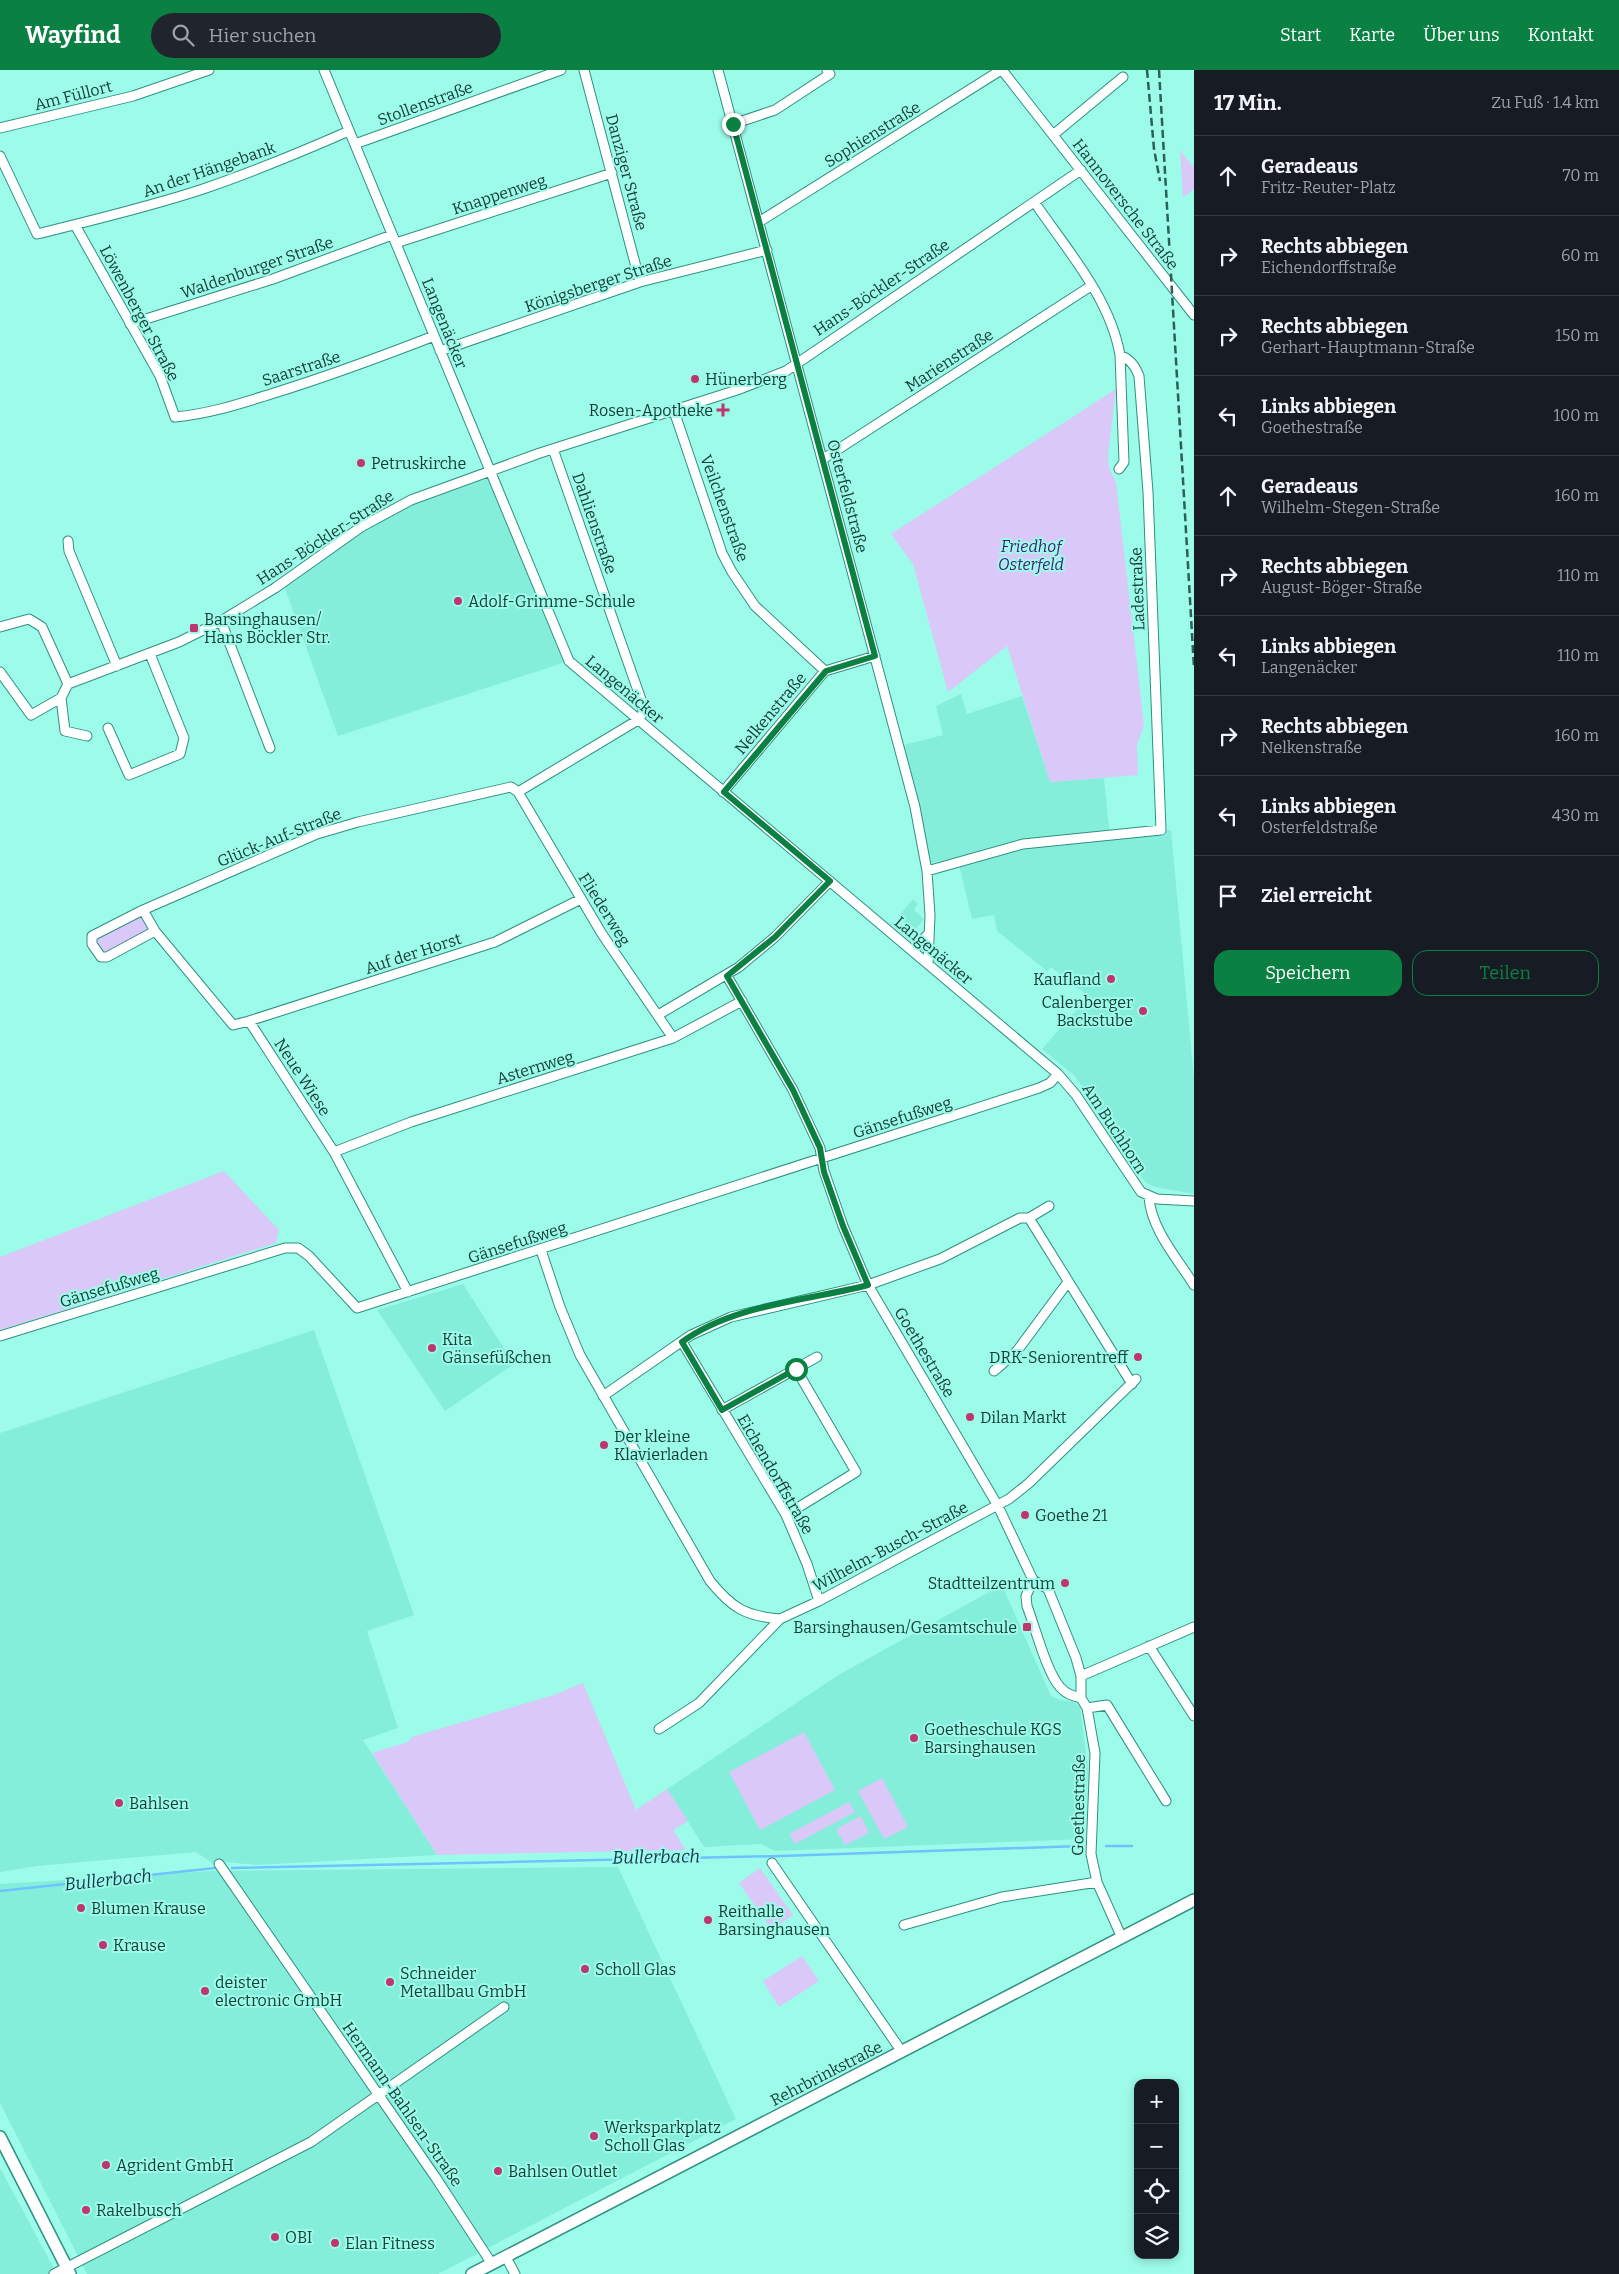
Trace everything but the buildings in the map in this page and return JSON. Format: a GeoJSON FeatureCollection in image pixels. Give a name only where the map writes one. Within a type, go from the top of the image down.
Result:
{"type":"FeatureCollection","features":[{"type":"Feature","properties":{"kind":"main road","name":"Rehrbrinkstraße"},"geometry":{"type":"LineString","coordinates":[[472,2274],[1194,1900]]}},
{"type":"Feature","properties":{"kind":"main road"},"geometry":{"type":"LineString","coordinates":[[0,2137],[69,2271]]}},
{"type":"Feature","properties":{"kind":"street","name":"Am Füllort"},"geometry":{"type":"LineString","coordinates":[[0,128],[133,96],[209,70]]}},
{"type":"Feature","properties":{"kind":"street","name":"Langenäcker"},"geometry":{"type":"LineString","coordinates":[[324,70],[569,661],[1058,1074]]}},
{"type":"Feature","properties":{"kind":"street","name":"Stollenstraße"},"geometry":{"type":"LineString","coordinates":[[355,144],[561,70]]}},
{"type":"Feature","properties":{"kind":"street","name":"Danziger Straße"},"geometry":{"type":"LineString","coordinates":[[584,70],[640,282]]}},
{"type":"Feature","properties":{"kind":"street","name":"Osterfeldstraße"},"geometry":{"type":"LineString","coordinates":[[718,70],[915,807],[927,871],[930,915],[928,964]]}},
{"type":"Feature","properties":{"kind":"street"},"geometry":{"type":"LineString","coordinates":[[733,124],[775,110],[830,74],[827,70]]}},
{"type":"Feature","properties":{"kind":"street","name":"Hannoversche Straße"},"geometry":{"type":"LineString","coordinates":[[1002,70],[1193,313]]}},
{"type":"Feature","properties":{"kind":"street","name":"Sophienstraße"},"geometry":{"type":"LineString","coordinates":[[759,222],[1002,70]]}},
{"type":"Feature","properties":{"kind":"street","name":"Hannoversche Straße"},"geometry":{"type":"LineString","coordinates":[[1053,135],[1123,77]]}},
{"type":"Feature","properties":{"kind":"street","name":"An der Hängebank"},"geometry":{"type":"LineString","coordinates":[[0,156],[37,234],[205,188],[264,167],[350,131]]}},
{"type":"Feature","properties":{"kind":"street","name":"Hans-Böckler-Straße"},"geometry":{"type":"LineString","coordinates":[[68,684],[180,642],[222,621],[275,588],[361,527],[411,500],[553,449],[737,390],[786,371],[1081,170]]}},
{"type":"Feature","properties":{"kind":"street","name":"Knappenweg"},"geometry":{"type":"LineString","coordinates":[[394,239],[612,174]]}},
{"type":"Feature","properties":{"kind":"street"},"geometry":{"type":"LineString","coordinates":[[1034,203],[1091,286],[1110,318],[1120,355],[1124,462],[1119,469]]}},
{"type":"Feature","properties":{"kind":"street","name":"Löwenberger Straße"},"geometry":{"type":"LineString","coordinates":[[75,225],[160,376],[175,417]]}},
{"type":"Feature","properties":{"kind":"street","name":"Waldenburger Straße"},"geometry":{"type":"LineString","coordinates":[[130,324],[394,239]]}},
{"type":"Feature","properties":{"kind":"street","name":"Königsberger Straße"},"geometry":{"type":"LineString","coordinates":[[440,351],[640,282],[767,250]]}},
{"type":"Feature","properties":{"kind":"street","name":"Marienstraße"},"geometry":{"type":"LineString","coordinates":[[823,459],[1091,286]]}},
{"type":"Feature","properties":{"kind":"street","name":"Saarstraße"},"geometry":{"type":"LineString","coordinates":[[175,417],[207,413],[271,394],[375,360],[434,336]]}},
{"type":"Feature","properties":{"kind":"street","name":"Ladestraße"},"geometry":{"type":"LineString","coordinates":[[927,871],[1023,844],[1161,830],[1148,492],[1139,376],[1129,359],[1120,355]]}},
{"type":"Feature","properties":{"kind":"street","name":"Veilchenstraße"},"geometry":{"type":"LineString","coordinates":[[674,411],[722,553],[732,572],[755,606],[826,671]]}},
{"type":"Feature","properties":{"kind":"street","name":"Dahlienstraße"},"geometry":{"type":"LineString","coordinates":[[553,449],[643,705],[643,713],[638,720]]}},
{"type":"Feature","properties":{"kind":"street"},"geometry":{"type":"LineString","coordinates":[[68,541],[69,551],[117,666]]}},
{"type":"Feature","properties":{"kind":"street"},"geometry":{"type":"LineString","coordinates":[[0,628],[29,619],[42,627],[68,684],[61,698],[65,730],[87,736]]}},
{"type":"Feature","properties":{"kind":"street"},"geometry":{"type":"LineString","coordinates":[[222,621],[270,748]]}},
{"type":"Feature","properties":{"kind":"street"},"geometry":{"type":"LineString","coordinates":[[108,728],[129,775],[180,754],[184,738],[150,654]]}},
{"type":"Feature","properties":{"kind":"street","name":"Nelkenstraße"},"geometry":{"type":"LineString","coordinates":[[724,792],[826,671],[875,656]]}},
{"type":"Feature","properties":{"kind":"street"},"geometry":{"type":"LineString","coordinates":[[0,672],[31,715],[61,698]]}},
{"type":"Feature","properties":{"kind":"street"},"geometry":{"type":"LineString","coordinates":[[518,792],[638,720]]}},
{"type":"Feature","properties":{"kind":"street","name":"Glück-Auf-Straße"},"geometry":{"type":"LineString","coordinates":[[155,931],[107,958],[101,957],[92,944],[92,936],[143,910],[317,834],[358,822],[510,787],[518,792]]}},
{"type":"Feature","properties":{"kind":"street","name":"Fliederweg"},"geometry":{"type":"LineString","coordinates":[[518,792],[581,899],[673,1038]]}},
{"type":"Feature","properties":{"kind":"street"},"geometry":{"type":"LineString","coordinates":[[658,1015],[727,976],[775,937],[830,881]]}},
{"type":"Feature","properties":{"kind":"street","name":"Auf der Horst"},"geometry":{"type":"LineString","coordinates":[[248,1021],[495,942],[581,899]]}},
{"type":"Feature","properties":{"kind":"street"},"geometry":{"type":"LineString","coordinates":[[143,910],[155,931],[233,1025],[248,1021]]}},
{"type":"Feature","properties":{"kind":"street"},"geometry":{"type":"LineString","coordinates":[[912,951],[929,933]]}},
{"type":"Feature","properties":{"kind":"street","name":"Goethestraße"},"geometry":{"type":"LineString","coordinates":[[727,976],[793,1090],[820,1148],[843,1226],[868,1285],[998,1506],[1033,1580],[1048,1589],[1076,1658],[1081,1676],[1081,1698],[1087,1708],[1095,1754],[1091,1854],[1097,1882],[1122,1938]]}},
{"type":"Feature","properties":{"kind":"street","name":"Asternweg"},"geometry":{"type":"LineString","coordinates":[[334,1152],[411,1122],[673,1038],[742,1001]]}},
{"type":"Feature","properties":{"kind":"street","name":"Neue Wiese"},"geometry":{"type":"LineString","coordinates":[[248,1021],[334,1152],[408,1292]]}},
{"type":"Feature","properties":{"kind":"street","name":"Gänsefußweg"},"geometry":{"type":"LineString","coordinates":[[0,1336],[285,1248],[298,1248],[309,1256],[357,1308],[1039,1088],[1050,1082],[1058,1074]]}},
{"type":"Feature","properties":{"kind":"street","name":"Am Buchhorn"},"geometry":{"type":"LineString","coordinates":[[1058,1074],[1076,1095],[1135,1185],[1149,1197],[1170,1201],[1194,1200]]}},
{"type":"Feature","properties":{"kind":"street","name":"Am Buchhorn"},"geometry":{"type":"LineString","coordinates":[[1149,1197],[1150,1211],[1155,1223],[1194,1284]]}},
{"type":"Feature","properties":{"kind":"street"},"geometry":{"type":"LineString","coordinates":[[603,1396],[691,1335],[731,1317],[868,1285],[940,1259],[1020,1218],[1029,1218],[1049,1206]]}},
{"type":"Feature","properties":{"kind":"street"},"geometry":{"type":"LineString","coordinates":[[994,1371],[1017,1351],[1068,1282],[1029,1218]]}},
{"type":"Feature","properties":{"kind":"street"},"geometry":{"type":"LineString","coordinates":[[541,1250],[576,1347],[710,1581],[722,1596],[738,1609],[757,1617],[780,1619]]}},
{"type":"Feature","properties":{"kind":"street","name":"Wilhelm-Busch-Straße"},"geometry":{"type":"LineString","coordinates":[[659,1729],[699,1702],[780,1619],[820,1601],[998,1506],[1029,1483],[1134,1382],[1068,1282]]}},
{"type":"Feature","properties":{"kind":"street","name":"Eichendorffstraße"},"geometry":{"type":"LineString","coordinates":[[682,1342],[786,1516],[807,1564],[820,1601]]}},
{"type":"Feature","properties":{"kind":"street"},"geometry":{"type":"LineString","coordinates":[[722,1410],[818,1357]]}},
{"type":"Feature","properties":{"kind":"street"},"geometry":{"type":"LineString","coordinates":[[786,1516],[856,1472],[796,1369]]}},
{"type":"Feature","properties":{"kind":"street","name":"Goethestraße"},"geometry":{"type":"LineString","coordinates":[[1033,1580],[1026,1596],[1033,1623],[1056,1682],[1070,1696],[1081,1698]]}},
{"type":"Feature","properties":{"kind":"street"},"geometry":{"type":"LineString","coordinates":[[1081,1676],[1194,1627]]}},
{"type":"Feature","properties":{"kind":"street"},"geometry":{"type":"LineString","coordinates":[[1149,1646],[1194,1716]]}},
{"type":"Feature","properties":{"kind":"street"},"geometry":{"type":"LineString","coordinates":[[1087,1708],[1108,1705],[1166,1801]]}},
{"type":"Feature","properties":{"kind":"street"},"geometry":{"type":"LineString","coordinates":[[772,1863],[902,2052]]}},
{"type":"Feature","properties":{"kind":"street","name":"Hermann-Bahlsen-Straße"},"geometry":{"type":"LineString","coordinates":[[219,1864],[436,2178],[492,2264]]}},
{"type":"Feature","properties":{"kind":"street"},"geometry":{"type":"LineString","coordinates":[[904,1925],[1002,1898],[1097,1882]]}},
{"type":"Feature","properties":{"kind":"street"},"geometry":{"type":"LineString","coordinates":[[54,2274],[69,2271],[292,2152],[379,2096],[504,2007]]}},
{"type":"Feature","properties":{"kind":"street"},"geometry":{"type":"LineString","coordinates":[[506,2257],[515,2274]]}},
{"type":"Feature","properties":{"kind":"shaded area","name":"Adolf-Grimme-Schule"},"geometry":{"type":"Polygon","coordinates":[[[490,471],[569,661],[338,736],[283,583],[411,500],[490,471]]]}},
{"type":"Feature","properties":{"kind":"shaded area"},"geometry":{"type":"Polygon","coordinates":[[[961,694],[967,714],[1022,696],[1050,782],[1104,778],[1110,837],[1171,830],[1194,1079],[1194,1194],[1155,1187],[1145,1182],[1075,1076],[1042,1049],[1088,996],[1051,967],[1047,971],[997,931],[994,915],[972,919],[957,857],[931,863],[920,808],[904,745],[943,735],[936,706],[961,694]]]}},
{"type":"Feature","properties":{"kind":"shaded area"},"geometry":{"type":"Polygon","coordinates":[[[913,899],[918,904],[914,910],[924,919],[911,935],[902,927],[905,923],[898,917],[913,899]]]}},
{"type":"Feature","properties":{"kind":"shaded area"},"geometry":{"type":"Polygon","coordinates":[[[463,1284],[514,1364],[445,1411],[377,1310],[463,1284]]]}},
{"type":"Feature","properties":{"kind":"shaded area","name":"Bahlsen"},"geometry":{"type":"Polygon","coordinates":[[[314,1330],[414,1615],[367,1631],[398,1728],[363,1740],[437,1855],[256,1865],[224,1862],[215,1865],[196,1852],[37,1866],[0,1872],[0,1433],[314,1330]]]}},
{"type":"Feature","properties":{"kind":"shaded area","name":"Goetheschule KGS Barsinghausen"},"geometry":{"type":"Polygon","coordinates":[[[1002,1585],[1051,1696],[1060,1700],[1074,1702],[1080,1707],[1088,1769],[1084,1839],[775,1851],[761,1844],[704,1847],[667,1789],[840,1674],[1002,1585]]]}},
{"type":"Feature","properties":{"kind":"shaded area"},"geometry":{"type":"Polygon","coordinates":[[[618,1867],[736,2119],[438,2274],[87,2274],[0,2103],[0,1884],[211,1871],[618,1867]]]}},
{"type":"Feature","properties":{"kind":"shaded area"},"geometry":{"type":"Polygon","coordinates":[[[0,2168],[57,2274],[0,2274],[0,2168]]]}},
{"type":"Feature","properties":{"kind":"green space"},"geometry":{"type":"Polygon","coordinates":[[[1180,150],[1194,168],[1194,189],[1183,198],[1180,150]]]}},
{"type":"Feature","properties":{"kind":"green space","name":"Friedhof Osterfeld"},"geometry":{"type":"Polygon","coordinates":[[[1116,389],[1108,456],[1109,468],[1116,482],[1144,725],[1137,745],[1138,775],[1050,782],[1007,646],[948,692],[913,564],[891,534],[1116,389]]]}},
{"type":"Feature","properties":{"kind":"green space"},"geometry":{"type":"Polygon","coordinates":[[[143,910],[155,931],[101,957],[92,936],[143,910]]]}},
{"type":"Feature","properties":{"kind":"green space"},"geometry":{"type":"Polygon","coordinates":[[[224,1171],[279,1230],[276,1243],[0,1330],[0,1257],[224,1171]]]}},
{"type":"Feature","properties":{"kind":"green space"},"geometry":{"type":"Polygon","coordinates":[[[583,1683],[636,1810],[667,1789],[688,1821],[673,1830],[686,1850],[437,1855],[372,1753],[408,1742],[412,1737],[554,1695],[583,1683]]]}},
{"type":"Feature","properties":{"kind":"green space"},"geometry":{"type":"Polygon","coordinates":[[[804,1732],[835,1790],[760,1830],[729,1772],[804,1732]]]}},
{"type":"Feature","properties":{"kind":"green space"},"geometry":{"type":"Polygon","coordinates":[[[882,1778],[908,1827],[884,1839],[858,1791],[882,1778]]]}},
{"type":"Feature","properties":{"kind":"green space"},"geometry":{"type":"Polygon","coordinates":[[[849,1802],[855,1812],[795,1844],[789,1834],[849,1802]]]}},
{"type":"Feature","properties":{"kind":"green space"},"geometry":{"type":"Polygon","coordinates":[[[861,1816],[869,1833],[845,1845],[836,1829],[861,1816]]]}},
{"type":"Feature","properties":{"kind":"green space"},"geometry":{"type":"Polygon","coordinates":[[[760,1868],[793,1915],[772,1930],[739,1883],[760,1868]]]}},
{"type":"Feature","properties":{"kind":"green space"},"geometry":{"type":"Polygon","coordinates":[[[802,1956],[819,1981],[779,2007],[763,1981],[802,1956]]]}},
{"type":"Feature","properties":{"kind":"waterway","name":"Bullerbach"},"geometry":{"type":"LineString","coordinates":[[232,1868],[780,1856],[1080,1846]]}},
{"type":"Feature","properties":{"kind":"waterway","name":"Bullerbach"},"geometry":{"type":"LineString","coordinates":[[1106,1846],[1132,1846]]}},
{"type":"Feature","properties":{"kind":"waterway","name":"Bullerbach"},"geometry":{"type":"LineString","coordinates":[[0,1891],[215,1868]]}},
{"type":"Feature","properties":{"kind":"railway"},"geometry":{"type":"LineString","coordinates":[[1147,70],[1154,149],[1160,181]]}},
{"type":"Feature","properties":{"kind":"railway"},"geometry":{"type":"LineString","coordinates":[[1159,70],[1194,668]]}},
{"type":"Feature","properties":{"kind":"place","name":"Hünerberg"},"geometry":{"type":"Point","coordinates":[695,379]}},
{"type":"Feature","properties":{"kind":"place","name":"Rosen-Apotheke"},"geometry":{"type":"Point","coordinates":[723,410]}},
{"type":"Feature","properties":{"kind":"place","name":"Petruskirche"},"geometry":{"type":"Point","coordinates":[361,463]}},
{"type":"Feature","properties":{"kind":"place","name":"Adolf-Grimme-Schule"},"geometry":{"type":"Point","coordinates":[458,601]}},
{"type":"Feature","properties":{"kind":"place","name":"Barsinghausen/ Hans Böckler Str."},"geometry":{"type":"Point","coordinates":[194,628]}},
{"type":"Feature","properties":{"kind":"place","name":"Kaufland"},"geometry":{"type":"Point","coordinates":[1111,979]}},
{"type":"Feature","properties":{"kind":"place","name":"Calenberger Backstube"},"geometry":{"type":"Point","coordinates":[1143,1011]}},
{"type":"Feature","properties":{"kind":"place","name":"Kita Gänsefüßchen"},"geometry":{"type":"Point","coordinates":[432,1348]}},
{"type":"Feature","properties":{"kind":"place","name":"DRK-Seniorentreff"},"geometry":{"type":"Point","coordinates":[1138,1357]}},
{"type":"Feature","properties":{"kind":"place","name":"Dilan Markt"},"geometry":{"type":"Point","coordinates":[970,1417]}},
{"type":"Feature","properties":{"kind":"place","name":"Der kleine Klavierladen"},"geometry":{"type":"Point","coordinates":[604,1445]}},
{"type":"Feature","properties":{"kind":"place","name":"Goethe 21"},"geometry":{"type":"Point","coordinates":[1025,1515]}},
{"type":"Feature","properties":{"kind":"place","name":"Stadtteilzentrum"},"geometry":{"type":"Point","coordinates":[1065,1583]}},
{"type":"Feature","properties":{"kind":"place","name":"Barsinghausen/Gesamtschule"},"geometry":{"type":"Point","coordinates":[1027,1627]}},
{"type":"Feature","properties":{"kind":"place","name":"Goetheschule KGS Barsinghausen"},"geometry":{"type":"Point","coordinates":[914,1738]}},
{"type":"Feature","properties":{"kind":"place","name":"Bahlsen"},"geometry":{"type":"Point","coordinates":[119,1803]}},
{"type":"Feature","properties":{"kind":"place","name":"Blumen Krause"},"geometry":{"type":"Point","coordinates":[81,1908]}},
{"type":"Feature","properties":{"kind":"place","name":"Reithalle Barsinghausen"},"geometry":{"type":"Point","coordinates":[708,1920]}},
{"type":"Feature","properties":{"kind":"place","name":"Krause"},"geometry":{"type":"Point","coordinates":[103,1945]}},
{"type":"Feature","properties":{"kind":"place","name":"Scholl Glas"},"geometry":{"type":"Point","coordinates":[585,1969]}},
{"type":"Feature","properties":{"kind":"place","name":"Schneider Metallbau GmbH"},"geometry":{"type":"Point","coordinates":[390,1982]}},
{"type":"Feature","properties":{"kind":"place","name":"deister electronic GmbH"},"geometry":{"type":"Point","coordinates":[205,1991]}},
{"type":"Feature","properties":{"kind":"place","name":"Werksparkplatz Scholl Glas"},"geometry":{"type":"Point","coordinates":[594,2136]}},
{"type":"Feature","properties":{"kind":"place","name":"Agrident GmbH"},"geometry":{"type":"Point","coordinates":[106,2165]}},
{"type":"Feature","properties":{"kind":"place","name":"Bahlsen Outlet"},"geometry":{"type":"Point","coordinates":[498,2171]}},
{"type":"Feature","properties":{"kind":"place","name":"Rakelbusch"},"geometry":{"type":"Point","coordinates":[86,2210]}},
{"type":"Feature","properties":{"kind":"place","name":"OBI"},"geometry":{"type":"Point","coordinates":[275,2237]}},
{"type":"Feature","properties":{"kind":"place","name":"Elan Fitness"},"geometry":{"type":"Point","coordinates":[335,2243]}},
{"type":"Feature","properties":{"kind":"route"},"geometry":{"type":"LineString","coordinates":[[733,124],[875,656],[826,671],[724,792],[830,881],[775,937],[727,976],[783,1071],[820,1148],[824,1172],[854,1256],[868,1285],[731,1317],[691,1335],[682,1342],[722,1410],[796,1369]]}}]}
